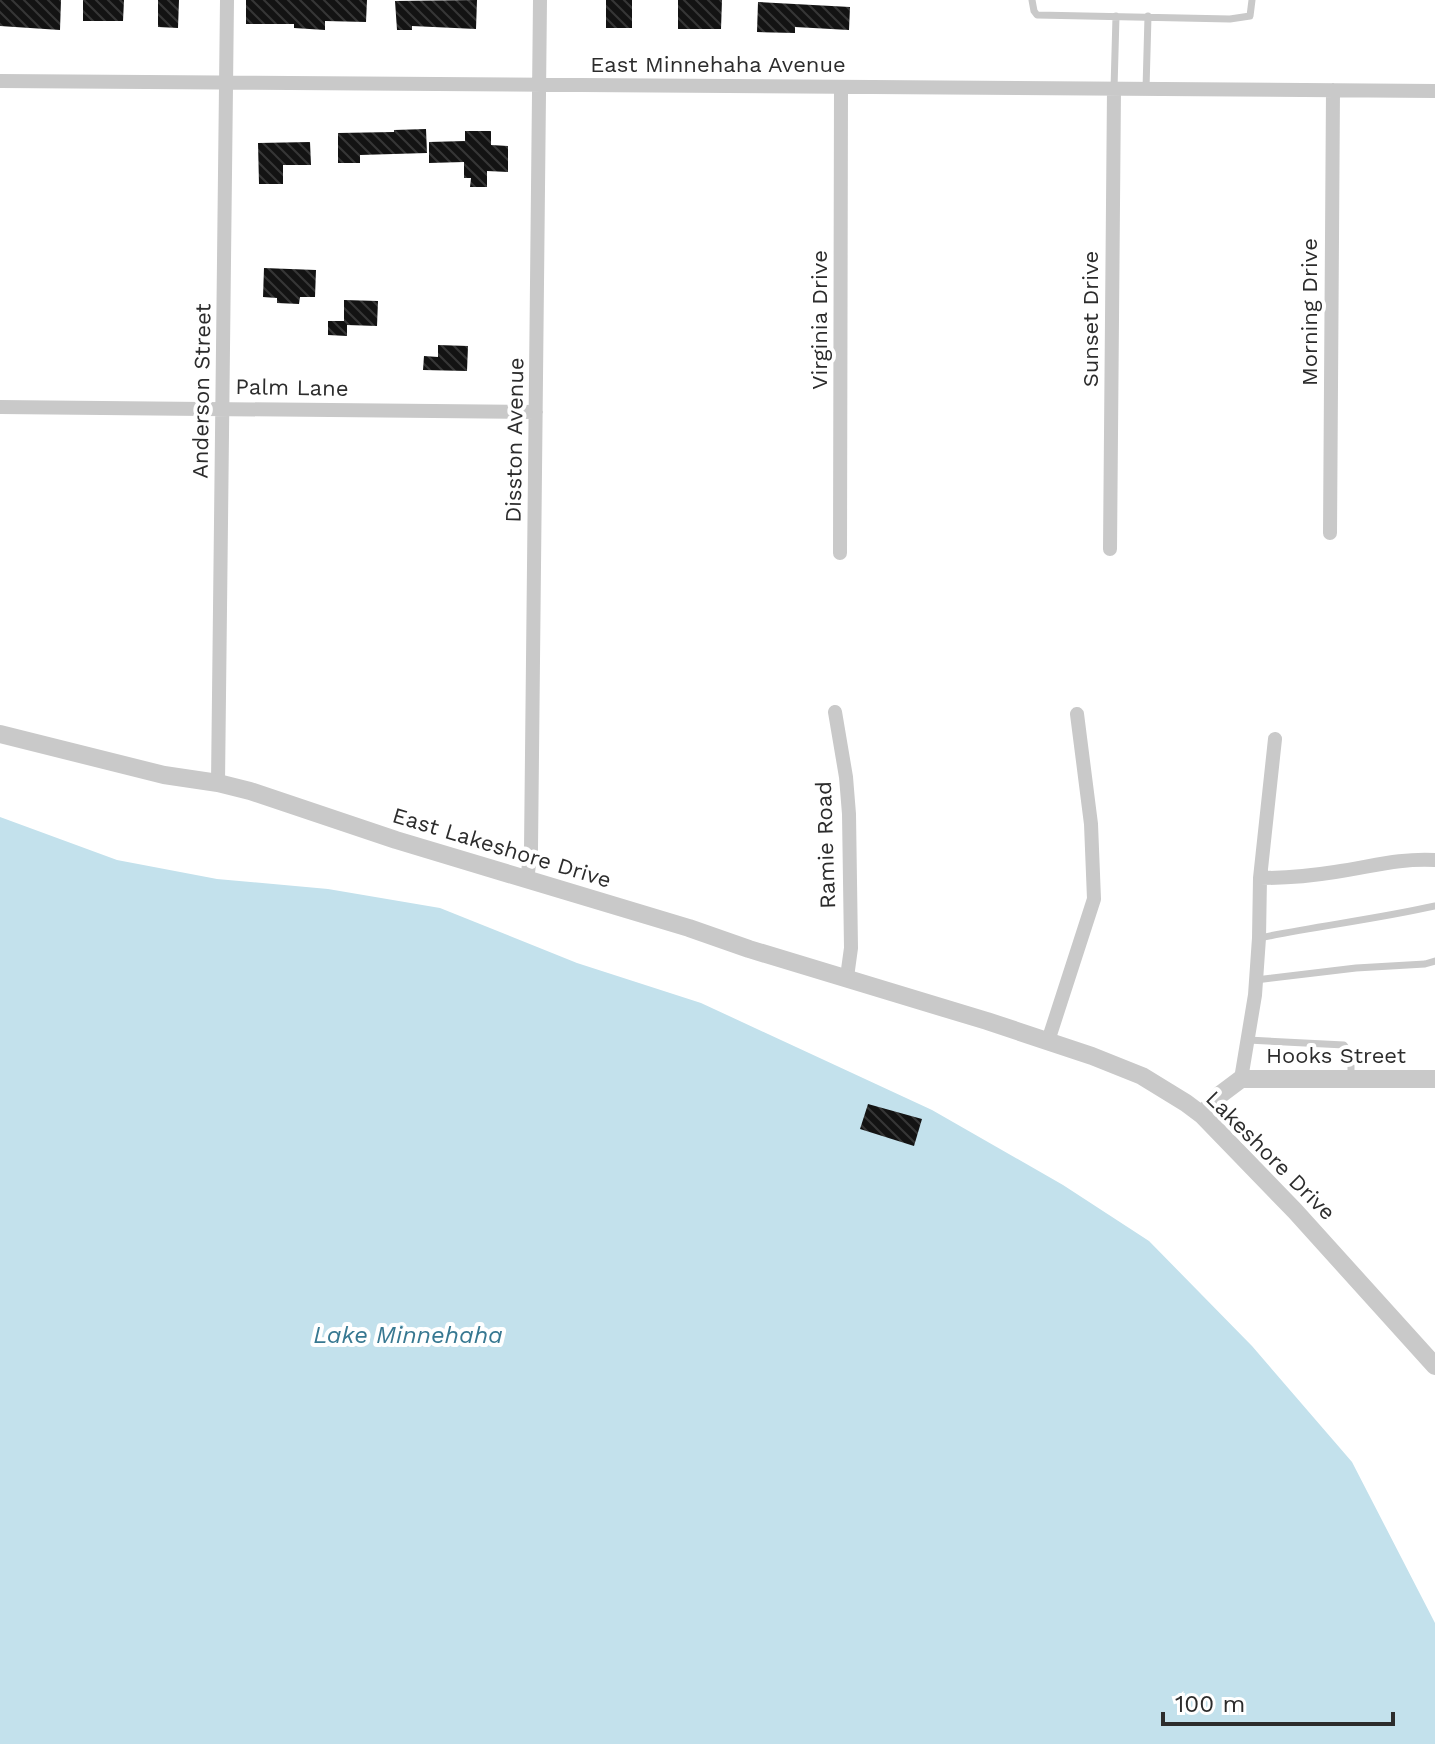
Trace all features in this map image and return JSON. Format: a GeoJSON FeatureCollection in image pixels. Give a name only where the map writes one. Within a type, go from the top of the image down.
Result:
{"type":"FeatureCollection","features":[{"type":"Feature","properties":{"kind":"street","name":"Anderson Street"},"geometry":{"type":"LineString","coordinates":[[218,783],[227,0]]}},
{"type":"Feature","properties":{"kind":"street","name":"Disston Avenue"},"geometry":{"type":"LineString","coordinates":[[527,880],[531,849],[540,0]]}},
{"type":"Feature","properties":{"kind":"street","name":"East Minnehaha Avenue"},"geometry":{"type":"LineString","coordinates":[[0,81],[1435,91]]}},
{"type":"Feature","properties":{"kind":"street","name":"Virginia Drive"},"geometry":{"type":"LineString","coordinates":[[840,553],[841,87]]}},
{"type":"Feature","properties":{"kind":"street","name":"Sunset Drive"},"geometry":{"type":"LineString","coordinates":[[1110,549],[1114,89]]}},
{"type":"Feature","properties":{"kind":"street","name":"Morning Drive"},"geometry":{"type":"LineString","coordinates":[[1330,533],[1333,90]]}},
{"type":"Feature","properties":{"kind":"street","name":"Palm Lane"},"geometry":{"type":"LineString","coordinates":[[0,407],[536,412]]}},
{"type":"Feature","properties":{"kind":"street","name":"Ramie Road"},"geometry":{"type":"LineString","coordinates":[[835,712],[849,814],[851,948],[847,977]]}},
{"type":"Feature","properties":{"kind":"street"},"geometry":{"type":"LineString","coordinates":[[1048,1041],[1094,899],[1091,824],[1077,714]]}},
{"type":"Feature","properties":{"kind":"street","name":"East Lakeshore Drive"},"geometry":{"type":"LineString","coordinates":[[0,734],[164,775],[250,791],[396,840],[987,1021]]}},
{"type":"Feature","properties":{"kind":"street"},"geometry":{"type":"LineString","coordinates":[[1241,1079],[1256,980],[1260,878],[1275,739]]}},
{"type":"Feature","properties":{"kind":"street"},"geometry":{"type":"LineString","coordinates":[[1260,878],[1292,878],[1392,861],[1435,860]]}},
{"type":"Feature","properties":{"kind":"street","name":"Lakeshore Drive"},"geometry":{"type":"LineString","coordinates":[[987,1021],[1142,1076],[1202,1115],[1295,1211],[1435,1366]]}},
{"type":"Feature","properties":{"kind":"street","name":"Hooks Street"},"geometry":{"type":"LineString","coordinates":[[1202,1115],[1221,1094],[1241,1079],[1435,1079]]}},
{"type":"Feature","properties":{"kind":"lane"},"geometry":{"type":"LineString","coordinates":[[1032,0],[1037,15],[1230,19],[1250,16],[1252,0]]}},
{"type":"Feature","properties":{"kind":"lane"},"geometry":{"type":"LineString","coordinates":[[1114,89],[1116,16]]}},
{"type":"Feature","properties":{"kind":"lane"},"geometry":{"type":"LineString","coordinates":[[1146,89],[1148,16]]}},
{"type":"Feature","properties":{"kind":"lane"},"geometry":{"type":"LineString","coordinates":[[1259,938],[1435,906]]}},
{"type":"Feature","properties":{"kind":"lane"},"geometry":{"type":"LineString","coordinates":[[1256,980],[1435,961]]}},
{"type":"Feature","properties":{"kind":"lane"},"geometry":{"type":"LineString","coordinates":[[1248,1040],[1344,1045],[1351,1055],[1351,1080]]}},
{"type":"Feature","properties":{"kind":"water","name":"Lake Minnehaha"},"geometry":{"type":"Polygon","coordinates":[[[0,817],[117,860],[217,879],[328,889],[440,908],[577,963],[701,1003],[932,1110],[1063,1185],[1149,1241],[1252,1346],[1352,1462],[1435,1623],[1435,1744],[0,1744],[0,817]]]}},
{"type":"Feature","properties":{"kind":"building"},"geometry":{"type":"Polygon","coordinates":[[[0,0],[61,0],[60,30],[0,26],[0,0]]]}},
{"type":"Feature","properties":{"kind":"building"},"geometry":{"type":"Polygon","coordinates":[[[83,0],[124,0],[123,21],[83,21],[83,0]]]}},
{"type":"Feature","properties":{"kind":"building"},"geometry":{"type":"Polygon","coordinates":[[[158,0],[179,0],[178,28],[158,27],[158,0]]]}},
{"type":"Feature","properties":{"kind":"building"},"geometry":{"type":"Polygon","coordinates":[[[246,0],[367,0],[366,22],[325,21],[325,30],[294,28],[294,24],[246,24],[246,0]]]}},
{"type":"Feature","properties":{"kind":"building"},"geometry":{"type":"Polygon","coordinates":[[[477,0],[476,29],[412,26],[412,30],[397,30],[395,1],[477,0]]]}},
{"type":"Feature","properties":{"kind":"building"},"geometry":{"type":"Polygon","coordinates":[[[606,0],[632,0],[632,28],[606,28],[606,0]]]}},
{"type":"Feature","properties":{"kind":"building"},"geometry":{"type":"Polygon","coordinates":[[[678,0],[722,0],[721,29],[678,29],[678,0]]]}},
{"type":"Feature","properties":{"kind":"building"},"geometry":{"type":"Polygon","coordinates":[[[758,2],[850,7],[849,30],[795,27],[795,33],[757,32],[758,2]]]}},
{"type":"Feature","properties":{"kind":"building"},"geometry":{"type":"Polygon","coordinates":[[[426,129],[427,153],[360,155],[360,163],[338,163],[338,133],[426,129]]]}},
{"type":"Feature","properties":{"kind":"building"},"geometry":{"type":"Polygon","coordinates":[[[465,131],[491,131],[491,145],[508,146],[508,172],[487,171],[487,187],[470,187],[471,178],[464,178],[464,162],[429,163],[429,142],[465,141],[465,131]]]}},
{"type":"Feature","properties":{"kind":"building"},"geometry":{"type":"Polygon","coordinates":[[[310,142],[311,165],[283,165],[283,184],[259,184],[258,143],[310,142]]]}},
{"type":"Feature","properties":{"kind":"building"},"geometry":{"type":"Polygon","coordinates":[[[264,268],[316,270],[315,297],[300,297],[299,304],[277,303],[277,298],[263,297],[264,268]]]}},
{"type":"Feature","properties":{"kind":"building"},"geometry":{"type":"Polygon","coordinates":[[[344,300],[378,301],[377,326],[347,325],[347,336],[328,335],[328,321],[344,321],[344,300]]]}},
{"type":"Feature","properties":{"kind":"building"},"geometry":{"type":"Polygon","coordinates":[[[438,345],[468,346],[467,371],[423,370],[424,356],[438,357],[438,345]]]}},
{"type":"Feature","properties":{"kind":"building"},"geometry":{"type":"Polygon","coordinates":[[[868,1104],[922,1119],[914,1146],[860,1129],[868,1104]]]}}]}
